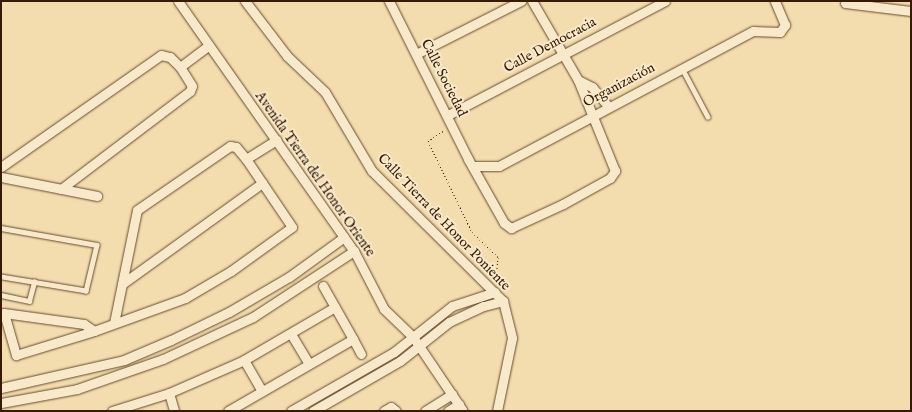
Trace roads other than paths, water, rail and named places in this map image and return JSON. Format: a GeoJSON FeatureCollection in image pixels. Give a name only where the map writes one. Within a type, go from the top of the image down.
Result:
{"type":"FeatureCollection","features":[{"type":"Feature","properties":{"kind":"street","name":"Avenida Tierra del Honor Oriente"},"geometry":{"type":"LineString","coordinates":[[178,1],[354,251],[384,309],[421,347],[461,407]]}},
{"type":"Feature","properties":{"kind":"street","name":"Calle Tierra de Honor Poniente"},"geometry":{"type":"LineString","coordinates":[[245,1],[281,49],[325,92],[372,171],[503,301],[512,338],[497,411]]}},
{"type":"Feature","properties":{"kind":"street","name":"Calle Sociedad"},"geometry":{"type":"LineString","coordinates":[[389,1],[504,223],[511,228],[563,204],[610,178],[615,171],[592,114]]}},
{"type":"Feature","properties":{"kind":"street"},"geometry":{"type":"LineString","coordinates":[[416,54],[521,1]]}},
{"type":"Feature","properties":{"kind":"street"},"geometry":{"type":"LineString","coordinates":[[532,1],[560,54],[578,80],[592,114]]}},
{"type":"Feature","properties":{"kind":"street","name":"Calle Democracia"},"geometry":{"type":"LineString","coordinates":[[448,114],[665,1]]}},
{"type":"Feature","properties":{"kind":"street","name":"Organización"},"geometry":{"type":"LineString","coordinates":[[474,166],[490,169],[499,166],[592,114],[753,31],[782,30],[775,1]]}},
{"type":"Feature","properties":{"kind":"street"},"geometry":{"type":"LineString","coordinates":[[902,1],[908,11]]}},
{"type":"Feature","properties":{"kind":"street"},"geometry":{"type":"LineString","coordinates":[[845,3],[908,11]]}},
{"type":"Feature","properties":{"kind":"street"},"geometry":{"type":"LineString","coordinates":[[180,67],[209,45]]}},
{"type":"Feature","properties":{"kind":"street"},"geometry":{"type":"LineString","coordinates":[[1,167],[161,55],[170,57],[180,67],[192,86],[190,91],[61,189]]}},
{"type":"Feature","properties":{"kind":"street"},"geometry":{"type":"LineString","coordinates":[[578,80],[592,87],[608,106]]}},
{"type":"Feature","properties":{"kind":"street"},"geometry":{"type":"LineString","coordinates":[[246,159],[276,140]]}},
{"type":"Feature","properties":{"kind":"street"},"geometry":{"type":"LineString","coordinates":[[94,331],[84,324],[4,313],[14,354],[94,331],[185,298],[231,271],[292,229],[236,146],[230,146],[139,208],[135,213],[114,323]]}},
{"type":"Feature","properties":{"kind":"street"},"geometry":{"type":"LineString","coordinates":[[1,177],[97,196]]}},
{"type":"Feature","properties":{"kind":"street"},"geometry":{"type":"LineString","coordinates":[[122,284],[262,183]]}},
{"type":"Feature","properties":{"kind":"street"},"geometry":{"type":"LineString","coordinates":[[1,388],[124,360],[171,340],[263,292],[344,237]]}},
{"type":"Feature","properties":{"kind":"street"},"geometry":{"type":"LineString","coordinates":[[1,403],[77,389],[163,359],[253,317],[354,251]]}},
{"type":"Feature","properties":{"kind":"street"},"geometry":{"type":"LineString","coordinates":[[323,286],[361,354]]}},
{"type":"Feature","properties":{"kind":"street"},"geometry":{"type":"LineString","coordinates":[[291,411],[413,337],[452,306],[495,292]]}},
{"type":"Feature","properties":{"kind":"street"},"geometry":{"type":"LineString","coordinates":[[313,411],[421,347],[449,322],[475,309],[503,301]]}},
{"type":"Feature","properties":{"kind":"street"},"geometry":{"type":"LineString","coordinates":[[112,411],[169,393],[244,360],[335,307]]}},
{"type":"Feature","properties":{"kind":"street"},"geometry":{"type":"LineString","coordinates":[[291,334],[309,364]]}},
{"type":"Feature","properties":{"kind":"street"},"geometry":{"type":"LineString","coordinates":[[228,411],[353,339]]}},
{"type":"Feature","properties":{"kind":"street"},"geometry":{"type":"LineString","coordinates":[[244,360],[262,391]]}},
{"type":"Feature","properties":{"kind":"street"},"geometry":{"type":"LineString","coordinates":[[169,393],[174,411]]}},
{"type":"Feature","properties":{"kind":"street"},"geometry":{"type":"LineString","coordinates":[[425,411],[452,394]]}},
{"type":"Feature","properties":{"kind":"street"},"geometry":{"type":"LineString","coordinates":[[384,411],[391,407],[396,411]]}},
{"type":"Feature","properties":{"kind":"street"},"geometry":{"type":"LineString","coordinates":[[448,411],[461,407]]}},
{"type":"Feature","properties":{"kind":"lane"},"geometry":{"type":"LineString","coordinates":[[682,67],[708,118]]}},
{"type":"Feature","properties":{"kind":"lane"},"geometry":{"type":"LineString","coordinates":[[1,228],[97,245],[86,290],[1,277]]}},
{"type":"Feature","properties":{"kind":"lane"},"geometry":{"type":"LineString","coordinates":[[1,295],[28,301],[34,282]]}}]}
